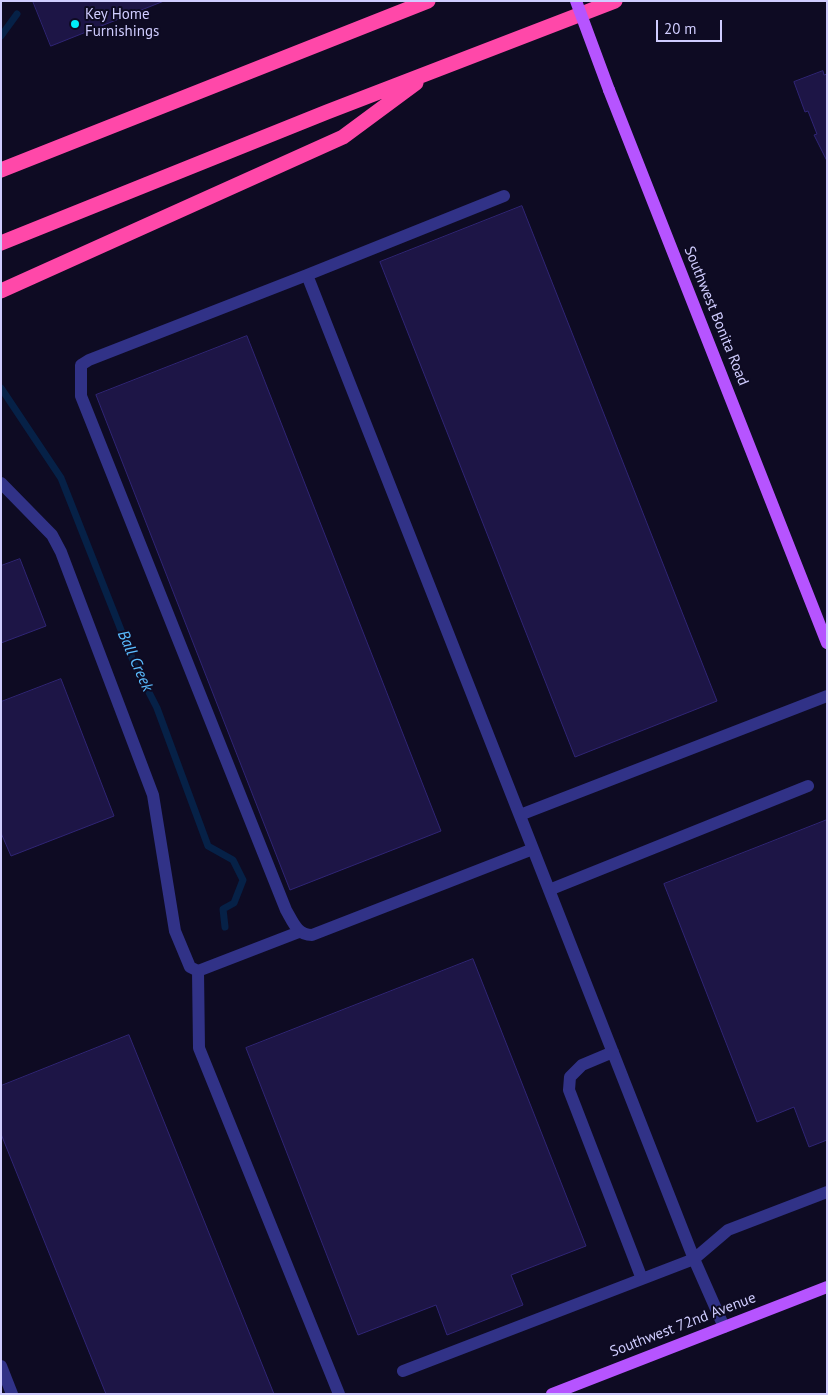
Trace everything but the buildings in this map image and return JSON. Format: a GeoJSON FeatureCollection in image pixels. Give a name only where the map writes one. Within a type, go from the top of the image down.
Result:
{"type":"FeatureCollection","features":[{"type":"Feature","properties":{"kind":"highway"},"geometry":{"type":"LineString","coordinates":[[1,170],[428,1]]}},
{"type":"Feature","properties":{"kind":"highway"},"geometry":{"type":"LineString","coordinates":[[1,242],[615,1]]}},
{"type":"Feature","properties":{"kind":"highway"},"geometry":{"type":"LineString","coordinates":[[1,291],[343,138],[431,72]]}},
{"type":"Feature","properties":{"kind":"main road","name":"Southwest Bonita Road"},"geometry":{"type":"LineString","coordinates":[[576,1],[609,90],[827,643]]}},
{"type":"Feature","properties":{"kind":"main road","name":"Southwest 72nd Avenue"},"geometry":{"type":"LineString","coordinates":[[552,1394],[827,1287]]}},
{"type":"Feature","properties":{"kind":"lane"},"geometry":{"type":"LineString","coordinates":[[299,932],[286,910],[81,396],[81,365],[89,360],[504,196]]}},
{"type":"Feature","properties":{"kind":"lane"},"geometry":{"type":"LineString","coordinates":[[307,274],[694,1259],[724,1327]]}},
{"type":"Feature","properties":{"kind":"lane"},"geometry":{"type":"LineString","coordinates":[[1,483],[52,535],[62,552],[153,795],[175,931],[190,967],[198,971],[299,932],[312,935],[534,849]]}},
{"type":"Feature","properties":{"kind":"lane"},"geometry":{"type":"LineString","coordinates":[[520,815],[827,696]]}},
{"type":"Feature","properties":{"kind":"lane"},"geometry":{"type":"LineString","coordinates":[[549,890],[808,786]]}},
{"type":"Feature","properties":{"kind":"lane"},"geometry":{"type":"LineString","coordinates":[[198,971],[199,1048],[339,1394]]}},
{"type":"Feature","properties":{"kind":"lane"},"geometry":{"type":"LineString","coordinates":[[613,1052],[582,1065],[570,1077],[569,1090],[642,1279]]}},
{"type":"Feature","properties":{"kind":"lane"},"geometry":{"type":"LineString","coordinates":[[402,1371],[694,1259],[728,1230],[827,1192]]}},
{"type":"Feature","properties":{"kind":"lane"},"geometry":{"type":"LineString","coordinates":[[1,1366],[12,1394]]}},
{"type":"Feature","properties":{"kind":"waterway","name":"Ball Creek"},"geometry":{"type":"LineString","coordinates":[[1,36],[17,14]]}},
{"type":"Feature","properties":{"kind":"waterway","name":"Ball Creek"},"geometry":{"type":"LineString","coordinates":[[1,388],[61,478],[134,663],[157,708],[208,846],[233,860],[243,880],[234,903],[223,909],[225,927]]}},
{"type":"Feature","properties":{"kind":"place","name":"Key Home Furnishings"},"geometry":{"type":"Point","coordinates":[75,24]}}]}
